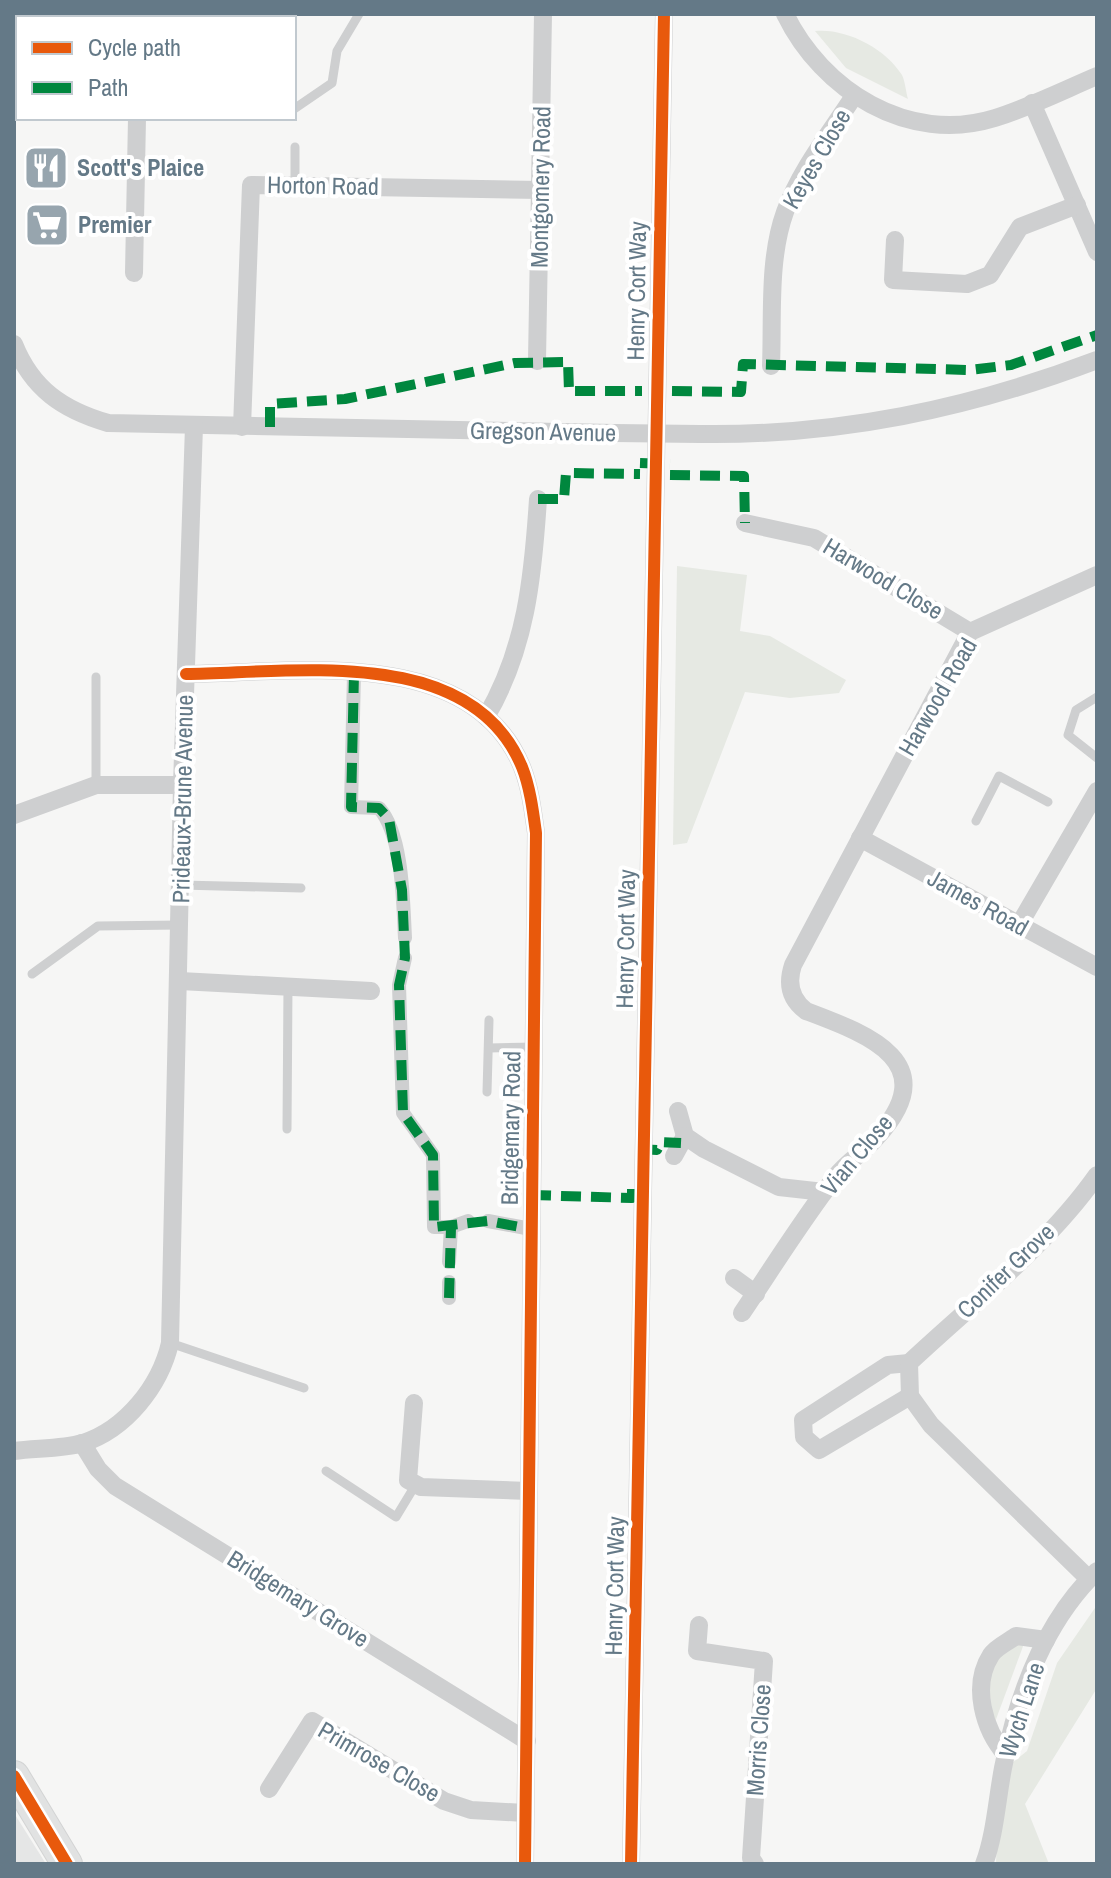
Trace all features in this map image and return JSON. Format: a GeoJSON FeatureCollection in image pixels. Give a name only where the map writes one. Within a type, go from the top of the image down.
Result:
{"type":"FeatureCollection","features":[{"type":"Feature","properties":{"kind":"main road"},"geometry":{"type":"LineString","coordinates":[[14,1776],[67,1864]]}},
{"type":"Feature","properties":{"kind":"street","name":"Montgomery Road"},"geometry":{"type":"LineString","coordinates":[[537,361],[543,14]]}},
{"type":"Feature","properties":{"kind":"street","name":"Henry Cort Way"},"geometry":{"type":"LineString","coordinates":[[631,1864],[664,14]]}},
{"type":"Feature","properties":{"kind":"street"},"geometry":{"type":"LineString","coordinates":[[785,14],[811,60],[854,96],[908,120],[935,124],[993,119],[1097,76]]}},
{"type":"Feature","properties":{"kind":"street","name":"Keyes Close"},"geometry":{"type":"LineString","coordinates":[[771,366],[776,249],[783,216],[802,176],[854,96]]}},
{"type":"Feature","properties":{"kind":"street"},"geometry":{"type":"LineString","coordinates":[[1032,103],[1097,252]]}},
{"type":"Feature","properties":{"kind":"street"},"geometry":{"type":"LineString","coordinates":[[134,273],[137,120]]}},
{"type":"Feature","properties":{"kind":"street","name":"Horton Road"},"geometry":{"type":"LineString","coordinates":[[242,427],[251,185],[541,190]]}},
{"type":"Feature","properties":{"kind":"street"},"geometry":{"type":"LineString","coordinates":[[895,240],[893,280],[967,284],[990,275],[1020,227],[1077,205]]}},
{"type":"Feature","properties":{"kind":"street","name":"Gregson Avenue"},"geometry":{"type":"LineString","coordinates":[[14,344],[34,381],[50,397],[77,414],[108,423],[614,433],[819,430],[888,420],[972,402],[1097,360]]}},
{"type":"Feature","properties":{"kind":"street","name":"Prideaux-Brune Avenue"},"geometry":{"type":"LineString","coordinates":[[82,1443],[107,1431],[144,1397],[159,1376],[170,1343],[182,785],[194,426]]}},
{"type":"Feature","properties":{"kind":"street"},"geometry":{"type":"LineString","coordinates":[[486,717],[503,687],[519,646],[534,572],[538,499]]}},
{"type":"Feature","properties":{"kind":"street","name":"Harwood Close"},"geometry":{"type":"LineString","coordinates":[[745,523],[814,538],[970,632]]}},
{"type":"Feature","properties":{"kind":"street","name":"Harwood Road"},"geometry":{"type":"LineString","coordinates":[[860,838],[970,632],[1097,575]]}},
{"type":"Feature","properties":{"kind":"street"},"geometry":{"type":"LineString","coordinates":[[354,673],[351,807],[379,808],[389,819],[402,890],[405,938]]}},
{"type":"Feature","properties":{"kind":"street","name":"Bridgemary Road"},"geometry":{"type":"LineString","coordinates":[[186,674],[354,673],[413,678],[447,690],[486,717],[521,766],[536,833],[525,1864]]}},
{"type":"Feature","properties":{"kind":"street"},"geometry":{"type":"LineString","coordinates":[[14,815],[96,785],[182,785]]}},
{"type":"Feature","properties":{"kind":"street"},"geometry":{"type":"LineString","coordinates":[[1019,925],[1073,816],[1097,791]]}},
{"type":"Feature","properties":{"kind":"street","name":"James Road"},"geometry":{"type":"LineString","coordinates":[[860,838],[1097,967]]}},
{"type":"Feature","properties":{"kind":"street","name":"Vian Close"},"geometry":{"type":"LineString","coordinates":[[742,1313],[824,1192],[891,1120],[900,1099],[902,1082],[892,1054],[878,1041],[806,1011],[791,993],[793,965],[860,838]]}},
{"type":"Feature","properties":{"kind":"street"},"geometry":{"type":"LineString","coordinates":[[405,958],[399,985],[403,1113],[433,1155],[434,1227],[451,1227],[468,1221]]}},
{"type":"Feature","properties":{"kind":"street"},"geometry":{"type":"LineString","coordinates":[[180,981],[371,991]]}},
{"type":"Feature","properties":{"kind":"street"},"geometry":{"type":"LineString","coordinates":[[674,1156],[685,1136],[678,1111]]}},
{"type":"Feature","properties":{"kind":"street"},"geometry":{"type":"LineString","coordinates":[[685,1136],[779,1187],[824,1192]]}},
{"type":"Feature","properties":{"kind":"street","name":"Conifer Grove"},"geometry":{"type":"LineString","coordinates":[[910,1396],[819,1450],[804,1437],[803,1420],[888,1365],[909,1363],[1038,1243],[1080,1199],[1097,1175]]}},
{"type":"Feature","properties":{"kind":"street"},"geometry":{"type":"LineString","coordinates":[[488,1221],[513,1229],[531,1229]]}},
{"type":"Feature","properties":{"kind":"street"},"geometry":{"type":"LineString","coordinates":[[449,1262],[451,1227]]}},
{"type":"Feature","properties":{"kind":"street"},"geometry":{"type":"LineString","coordinates":[[734,1278],[756,1294]]}},
{"type":"Feature","properties":{"kind":"street"},"geometry":{"type":"LineString","coordinates":[[449,1282],[449,1298]]}},
{"type":"Feature","properties":{"kind":"street"},"geometry":{"type":"LineString","coordinates":[[909,1363],[910,1396],[931,1425],[1093,1575]]}},
{"type":"Feature","properties":{"kind":"street"},"geometry":{"type":"LineString","coordinates":[[414,1403],[408,1480],[416,1484],[529,1491]]}},
{"type":"Feature","properties":{"kind":"street"},"geometry":{"type":"LineString","coordinates":[[14,1451],[82,1443]]}},
{"type":"Feature","properties":{"kind":"street","name":"Bridgemary Grove"},"geometry":{"type":"LineString","coordinates":[[82,1443],[98,1469],[115,1486],[527,1741]]}},
{"type":"Feature","properties":{"kind":"street","name":"Wych Lane"},"geometry":{"type":"LineString","coordinates":[[984,1864],[1021,1699],[1046,1640],[1093,1575]]}},
{"type":"Feature","properties":{"kind":"street","name":"Morris Close"},"geometry":{"type":"LineString","coordinates":[[699,1625],[697,1651],[764,1661],[751,1858],[755,1864]]}},
{"type":"Feature","properties":{"kind":"street"},"geometry":{"type":"LineString","coordinates":[[1006,1755],[994,1741],[985,1719],[983,1671],[992,1653],[1016,1636],[1046,1640]]}},
{"type":"Feature","properties":{"kind":"street","name":"Primrose Close"},"geometry":{"type":"LineString","coordinates":[[269,1789],[312,1721],[444,1801],[471,1810],[525,1813]]}},
{"type":"Feature","properties":{"kind":"lane"},"geometry":{"type":"LineString","coordinates":[[296,108],[332,83],[337,51],[359,14]]}},
{"type":"Feature","properties":{"kind":"lane"},"geometry":{"type":"LineString","coordinates":[[295,147],[295,185]]}},
{"type":"Feature","properties":{"kind":"lane"},"geometry":{"type":"LineString","coordinates":[[96,677],[96,785]]}},
{"type":"Feature","properties":{"kind":"lane"},"geometry":{"type":"LineString","coordinates":[[1097,697],[1076,710],[1068,735],[1097,758]]}},
{"type":"Feature","properties":{"kind":"lane"},"geometry":{"type":"LineString","coordinates":[[976,821],[999,776],[1048,802]]}},
{"type":"Feature","properties":{"kind":"lane"},"geometry":{"type":"LineString","coordinates":[[181,885],[301,888]]}},
{"type":"Feature","properties":{"kind":"lane"},"geometry":{"type":"LineString","coordinates":[[32,974],[98,926],[180,925]]}},
{"type":"Feature","properties":{"kind":"lane"},"geometry":{"type":"LineString","coordinates":[[287,1129],[288,986]]}},
{"type":"Feature","properties":{"kind":"lane"},"geometry":{"type":"LineString","coordinates":[[487,1092],[489,1020]]}},
{"type":"Feature","properties":{"kind":"lane"},"geometry":{"type":"LineString","coordinates":[[489,1048],[535,1047]]}},
{"type":"Feature","properties":{"kind":"lane"},"geometry":{"type":"LineString","coordinates":[[170,1343],[304,1388]]}},
{"type":"Feature","properties":{"kind":"lane"},"geometry":{"type":"LineString","coordinates":[[326,1471],[396,1517],[416,1484]]}},
{"type":"Feature","properties":{"kind":"shaded area"},"geometry":{"type":"Polygon","coordinates":[[[815,31],[852,36],[886,56],[902,75],[908,99],[846,68],[815,31]]]}},
{"type":"Feature","properties":{"kind":"shaded area"},"geometry":{"type":"Polygon","coordinates":[[[677,566],[747,575],[740,631],[770,636],[846,680],[839,693],[790,698],[745,692],[687,843],[673,845],[677,566]]]}},
{"type":"Feature","properties":{"kind":"shaded area"},"geometry":{"type":"Polygon","coordinates":[[[1097,1605],[1097,1688],[1025,1804],[1049,1864],[996,1864],[997,1829],[1012,1763],[1027,1751],[1057,1663],[1097,1605]]]}},
{"type":"Feature","properties":{"kind":"shaded area"},"geometry":{"type":"Polygon","coordinates":[[[1025,1641],[995,1722],[984,1702],[995,1654],[1025,1641]]]}},
{"type":"Feature","properties":{"kind":"shaded area"},"geometry":{"type":"Polygon","coordinates":[[[14,1813],[46,1864],[14,1864],[14,1813]]]}},
{"type":"Feature","properties":{"kind":"marked path"},"geometry":{"type":"LineString","coordinates":[[672,391],[741,392],[743,364],[970,370],[1011,365],[1097,335]]}},
{"type":"Feature","properties":{"kind":"marked path"},"geometry":{"type":"LineString","coordinates":[[270,427],[270,404],[345,399],[515,363],[568,362],[569,391],[642,391]]}},
{"type":"Feature","properties":{"kind":"marked path"},"geometry":{"type":"LineString","coordinates":[[640,463],[670,464]]}},
{"type":"Feature","properties":{"kind":"marked path"},"geometry":{"type":"LineString","coordinates":[[538,499],[564,499],[566,473],[640,474]]}},
{"type":"Feature","properties":{"kind":"marked path"},"geometry":{"type":"LineString","coordinates":[[670,475],[744,476],[745,523]]}},
{"type":"Feature","properties":{"kind":"marked path"},"geometry":{"type":"LineString","coordinates":[[354,673],[351,807],[379,808],[389,819],[402,890],[405,958],[399,985],[403,1113],[433,1155],[434,1227],[488,1221],[531,1229]]}},
{"type":"Feature","properties":{"kind":"marked path"},"geometry":{"type":"LineString","coordinates":[[639,1149],[657,1150],[661,1142],[681,1143]]}},
{"type":"Feature","properties":{"kind":"marked path"},"geometry":{"type":"LineString","coordinates":[[531,1195],[632,1198],[632,1183]]}},
{"type":"Feature","properties":{"kind":"marked path"},"geometry":{"type":"LineString","coordinates":[[449,1298],[451,1227]]}},
{"type":"Feature","properties":{"kind":"cycle path"},"geometry":{"type":"LineString","coordinates":[[631,1864],[664,14]]}},
{"type":"Feature","properties":{"kind":"cycle path"},"geometry":{"type":"LineString","coordinates":[[186,674],[325,670],[375,674],[421,683],[463,700],[497,727],[522,767],[527,783],[536,833],[525,1864]]}},
{"type":"Feature","properties":{"kind":"cycle path"},"geometry":{"type":"LineString","coordinates":[[14,1776],[67,1864]]}},
{"type":"Feature","properties":{"kind":"place","name":"Scott's Plaice"},"geometry":{"type":"Point","coordinates":[46,168]}},
{"type":"Feature","properties":{"kind":"place","name":"Premier"},"geometry":{"type":"Point","coordinates":[47,225]}}]}
